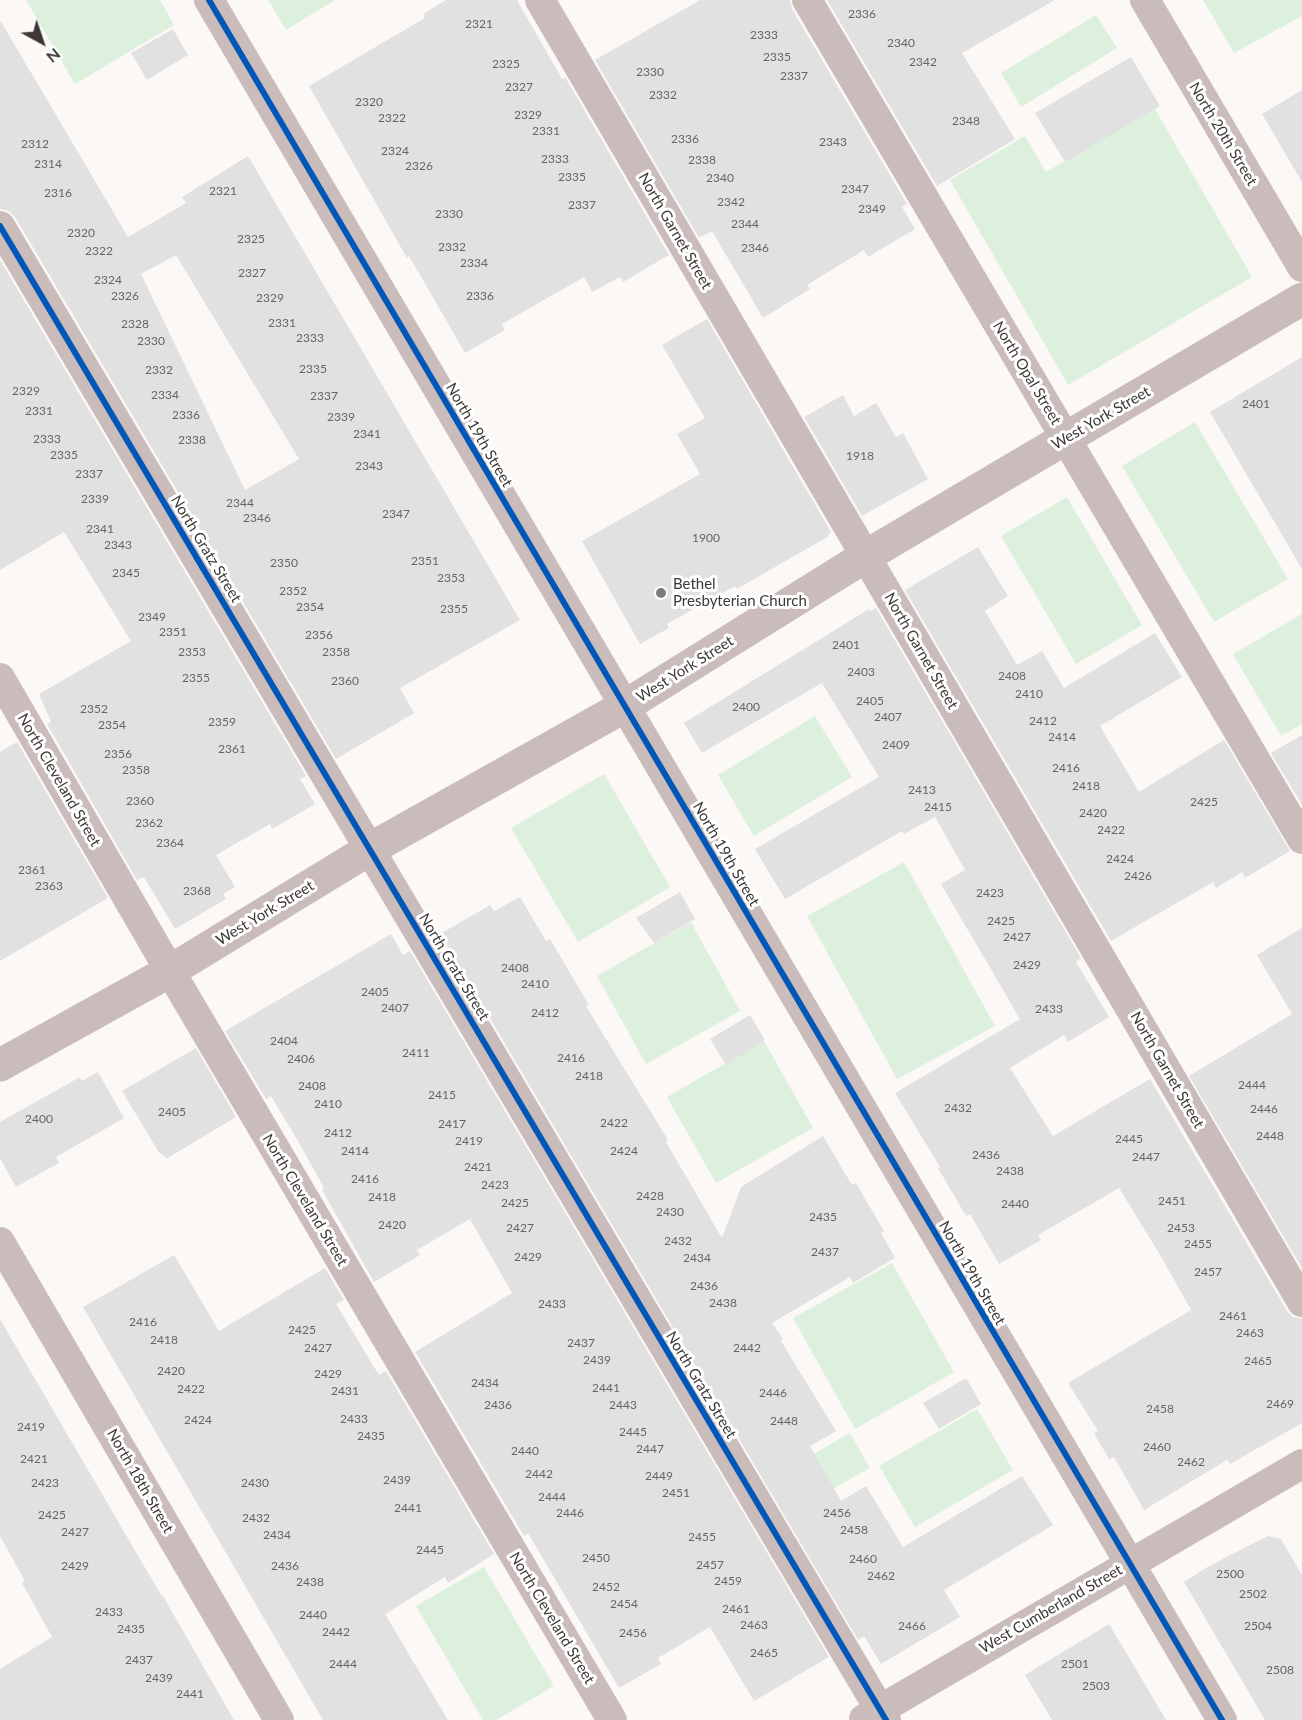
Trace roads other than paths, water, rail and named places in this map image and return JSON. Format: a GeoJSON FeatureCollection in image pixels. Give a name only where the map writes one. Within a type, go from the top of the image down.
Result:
{"type":"FeatureCollection","features":[{"type":"Feature","properties":{"kind":"street","name":"North 19th Street"},"geometry":{"type":"LineString","coordinates":[[209,0],[1222,1720]]}},
{"type":"Feature","properties":{"kind":"street","name":"North Garnet Street"},"geometry":{"type":"LineString","coordinates":[[540,0],[1302,1302]]}},
{"type":"Feature","properties":{"kind":"street","name":"North Opal Street"},"geometry":{"type":"LineString","coordinates":[[807,0],[1302,838]]}},
{"type":"Feature","properties":{"kind":"street","name":"North 20th Street"},"geometry":{"type":"LineString","coordinates":[[1144,0],[1302,267]]}},
{"type":"Feature","properties":{"kind":"street","name":"North Gratz Street"},"geometry":{"type":"LineString","coordinates":[[0,226],[370,849],[876,1716]]}},
{"type":"Feature","properties":{"kind":"street","name":"West York Street"},"geometry":{"type":"LineString","coordinates":[[0,1065],[170,971],[370,849],[625,706],[866,556],[1302,299]]}},
{"type":"Feature","properties":{"kind":"street","name":"North Cleveland Street"},"geometry":{"type":"LineString","coordinates":[[0,678],[170,971],[612,1720]]}},
{"type":"Feature","properties":{"kind":"street","name":"North 18th Street"},"geometry":{"type":"LineString","coordinates":[[0,1242],[279,1720]]}},
{"type":"Feature","properties":{"kind":"street","name":"West Cumberland Street"},"geometry":{"type":"LineString","coordinates":[[876,1716],[1129,1563],[1302,1464]]}},
{"type":"Feature","properties":{"kind":"place","name":"Bethel Presbyterian Church"},"geometry":{"type":"Point","coordinates":[661,593]}}]}
